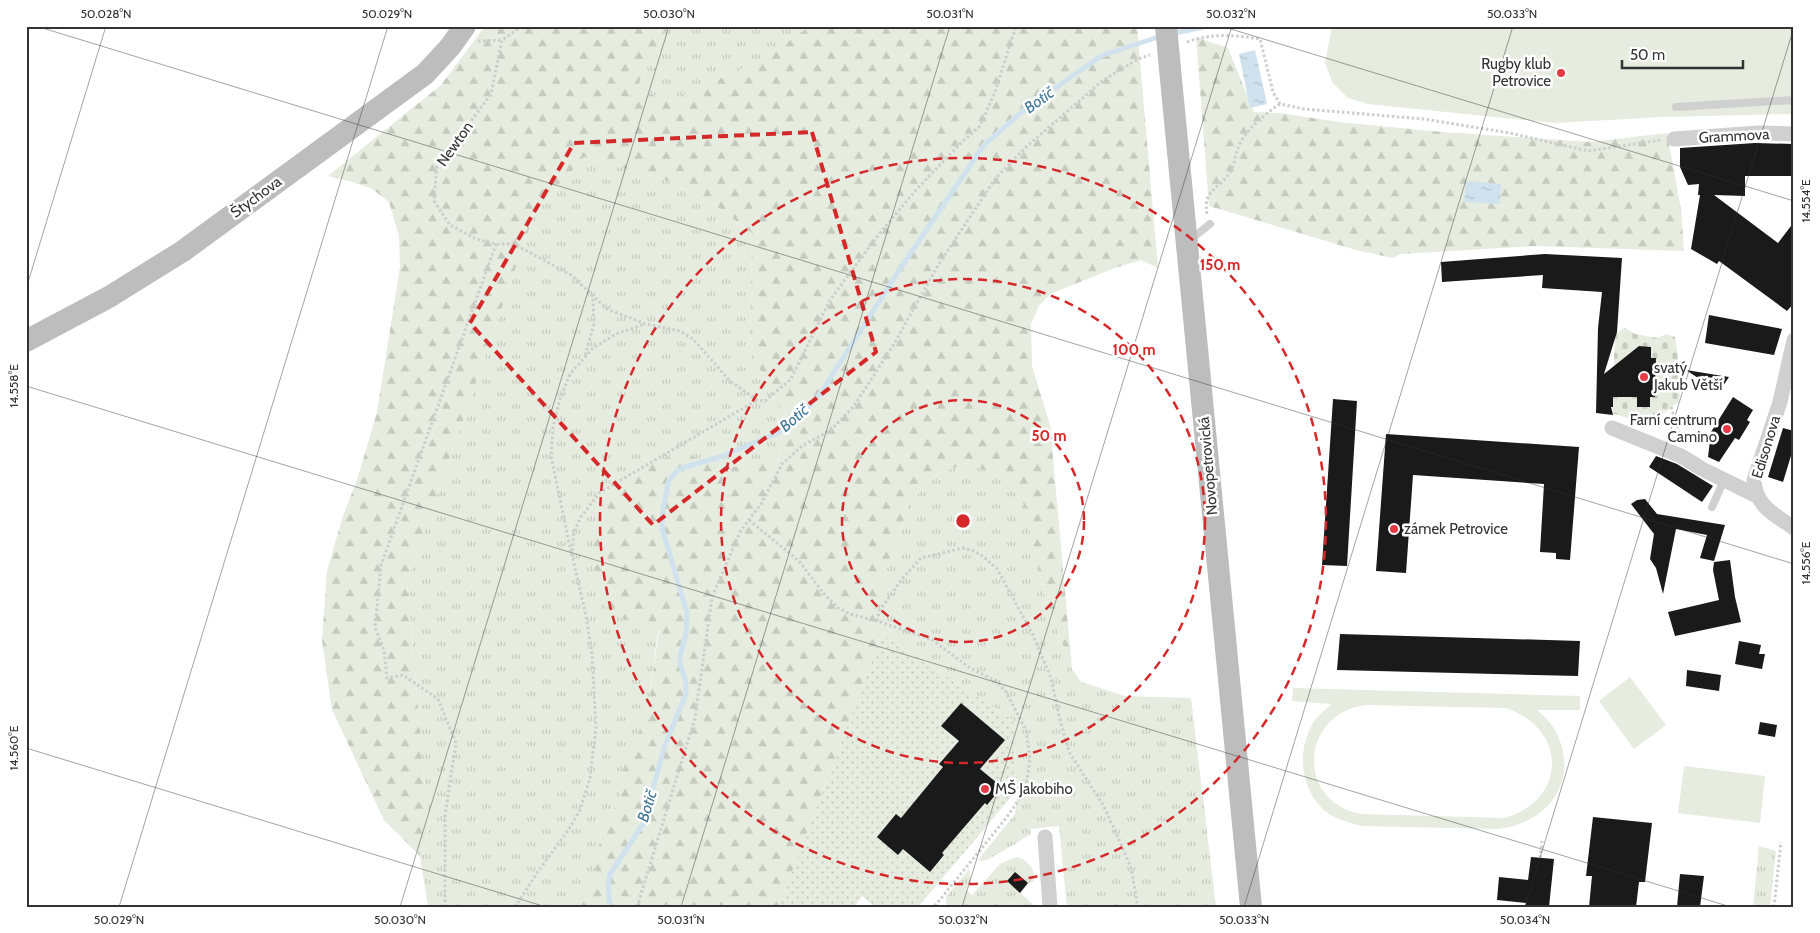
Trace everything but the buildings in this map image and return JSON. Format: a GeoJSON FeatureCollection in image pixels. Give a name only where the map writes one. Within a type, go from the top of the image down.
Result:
{"type":"FeatureCollection","features":[{"type":"Feature","properties":{"kind":"main road","name":"Štychova"},"geometry":{"type":"LineString","coordinates":[[26,340],[109,297],[183,251],[425,74],[450,47],[465,26]]}},
{"type":"Feature","properties":{"kind":"main road","name":"Novopetrovická"},"geometry":{"type":"LineString","coordinates":[[1166,26],[1163,61],[1187,242],[1251,907]]}},
{"type":"Feature","properties":{"kind":"street","name":"Grammova"},"geometry":{"type":"LineString","coordinates":[[1674,138],[1794,134]]}},
{"type":"Feature","properties":{"kind":"street","name":"Edisonova"},"geometry":{"type":"LineString","coordinates":[[1794,340],[1780,402],[1754,480],[1760,503],[1794,528]]}},
{"type":"Feature","properties":{"kind":"street","name":"Edisonova"},"geometry":{"type":"LineString","coordinates":[[1612,428],[1674,453],[1757,496]]}},
{"type":"Feature","properties":{"kind":"street"},"geometry":{"type":"LineString","coordinates":[[1045,837],[1050,907]]}},
{"type":"Feature","properties":{"kind":"lane"},"geometry":{"type":"LineString","coordinates":[[1676,107],[1794,100]]}},
{"type":"Feature","properties":{"kind":"lane"},"geometry":{"type":"LineString","coordinates":[[1187,242],[1210,224]]}},
{"type":"Feature","properties":{"kind":"lane"},"geometry":{"type":"LineString","coordinates":[[1712,507],[1724,480]]}},
{"type":"Feature","properties":{"kind":"path","name":"Newton"},"geometry":{"type":"LineString","coordinates":[[522,26],[502,40],[491,94],[437,164],[434,201],[450,225],[476,239],[496,244],[512,244],[571,275],[607,308],[646,324],[680,331],[693,339],[730,381],[757,400]]}},
{"type":"Feature","properties":{"kind":"path"},"geometry":{"type":"LineString","coordinates":[[572,555],[574,531],[599,493],[757,400],[765,401],[791,379],[830,300],[879,234],[916,190],[980,126],[995,92],[1016,26]]}},
{"type":"Feature","properties":{"kind":"path"},"geometry":{"type":"LineString","coordinates":[[1183,43],[1201,37],[1236,35],[1260,39],[1272,92],[1280,104],[1304,109],[1424,119],[1510,133],[1588,151],[1674,138]]}},
{"type":"Feature","properties":{"kind":"path"},"geometry":{"type":"LineString","coordinates":[[637,907],[695,718],[712,598],[741,530],[761,504],[782,464],[802,446],[831,430],[854,406],[894,344],[937,267],[995,179],[1026,148],[1102,81],[1138,59],[1163,61]]}},
{"type":"Feature","properties":{"kind":"path"},"geometry":{"type":"LineString","coordinates":[[1210,224],[1206,204],[1211,190],[1224,181],[1232,169],[1238,146],[1261,117],[1280,104]]}},
{"type":"Feature","properties":{"kind":"path"},"geometry":{"type":"LineString","coordinates":[[446,907],[445,815],[456,743],[438,700],[403,675],[387,678],[384,650],[375,628],[381,565],[496,244]]}},
{"type":"Feature","properties":{"kind":"path"},"geometry":{"type":"LineString","coordinates":[[585,357],[594,324],[593,297]]}},
{"type":"Feature","properties":{"kind":"path"},"geometry":{"type":"LineString","coordinates":[[515,907],[580,810],[590,778],[596,728],[592,654],[586,616],[552,456],[553,427],[560,399],[570,374],[593,348],[616,334],[646,324]]}},
{"type":"Feature","properties":{"kind":"path"},"geometry":{"type":"LineString","coordinates":[[1670,407],[1681,438],[1674,453]]}},
{"type":"Feature","properties":{"kind":"path"},"geometry":{"type":"LineString","coordinates":[[749,520],[800,561],[824,594],[838,608],[850,614],[931,639],[970,668],[996,682],[1006,692],[1026,730],[1030,758],[1026,789],[1007,817],[934,907]]}},
{"type":"Feature","properties":{"kind":"path"},"geometry":{"type":"LineString","coordinates":[[877,621],[880,610],[902,579],[921,558],[962,548],[984,557],[997,569],[1032,633],[1051,678],[1069,752],[1103,805],[1125,852],[1131,868],[1138,907]]}},
{"type":"Feature","properties":{"kind":"path"},"geometry":{"type":"LineString","coordinates":[[1540,858],[1542,841]]}},
{"type":"Feature","properties":{"kind":"path"},"geometry":{"type":"LineString","coordinates":[[1774,907],[1781,842]]}},
{"type":"Feature","properties":{"kind":"highlighted area"},"geometry":{"type":"Polygon","coordinates":[[[812,132],[876,352],[653,525],[470,323],[574,143],[812,132]]]}},
{"type":"Feature","properties":{"kind":"green space"},"geometry":{"type":"Polygon","coordinates":[[[485,26],[671,26],[665,32],[636,89],[669,101],[762,60],[810,26],[1137,26],[1158,268],[1141,260],[1112,269],[1050,294],[1039,306],[1031,324],[1032,366],[1050,425],[1072,669],[1046,600],[1023,502],[1004,478],[967,463],[935,475],[910,502],[872,611],[882,634],[779,907],[561,907],[593,888],[602,825],[620,800],[622,772],[647,712],[659,631],[607,613],[593,560],[600,509],[642,467],[684,451],[717,470],[780,459],[784,417],[750,349],[752,233],[712,203],[661,178],[584,157],[534,215],[407,582],[429,834],[420,856],[384,820],[332,710],[322,640],[327,571],[377,412],[400,267],[399,236],[389,202],[372,189],[328,176],[441,85],[485,26]]]}},
{"type":"Feature","properties":{"kind":"green space"},"geometry":{"type":"Polygon","coordinates":[[[671,26],[810,26],[762,60],[669,101],[636,89],[665,32],[671,26]]]}},
{"type":"Feature","properties":{"kind":"green space","name":"Rugby klub Petrovice"},"geometry":{"type":"Polygon","coordinates":[[[1332,26],[1794,26],[1794,114],[1662,117],[1554,123],[1368,104],[1348,98],[1332,82],[1325,63],[1332,26]]]}},
{"type":"Feature","properties":{"kind":"green space"},"geometry":{"type":"Polygon","coordinates":[[[1196,37],[1228,48],[1254,112],[1279,113],[1339,122],[1442,132],[1591,142],[1667,133],[1681,209],[1684,251],[1536,246],[1401,254],[1393,258],[1356,250],[1209,206],[1196,37]]]}},
{"type":"Feature","properties":{"kind":"green space"},"geometry":{"type":"Polygon","coordinates":[[[584,157],[661,178],[712,203],[752,233],[750,349],[784,417],[780,459],[717,470],[683,451],[647,712],[623,772],[620,800],[602,825],[593,888],[561,907],[428,907],[420,856],[429,834],[407,582],[534,215],[584,157]]]}},
{"type":"Feature","properties":{"kind":"green space"},"geometry":{"type":"Polygon","coordinates":[[[1625,328],[1635,334],[1658,338],[1666,334],[1675,337],[1681,380],[1679,402],[1653,421],[1641,423],[1612,413],[1615,334],[1625,328]],[[1639,346],[1633,397],[1637,397],[1638,407],[1649,407],[1650,397],[1655,397],[1656,358],[1651,358],[1650,347],[1639,346]]]}},
{"type":"Feature","properties":{"kind":"green space"},"geometry":{"type":"Polygon","coordinates":[[[967,463],[1004,478],[1023,502],[1046,600],[1072,669],[1081,682],[1125,696],[1191,698],[1216,907],[1067,907],[1059,826],[1030,829],[1031,834],[1016,843],[986,860],[978,860],[1015,814],[1018,789],[1013,720],[882,634],[872,611],[910,502],[935,475],[967,463]]]}},
{"type":"Feature","properties":{"kind":"green space"},"geometry":{"type":"Polygon","coordinates":[[[882,634],[1013,720],[1018,789],[918,907],[875,907],[862,896],[854,907],[779,907],[882,634]],[[961,703],[942,726],[959,741],[939,763],[943,767],[901,818],[896,814],[907,844],[923,857],[918,862],[930,872],[935,866],[933,864],[937,860],[940,861],[944,855],[917,832],[960,781],[987,804],[993,798],[994,792],[997,793],[1002,787],[990,777],[985,782],[970,769],[1005,740],[961,703]]]}},
{"type":"Feature","properties":{"kind":"green space"},"geometry":{"type":"Polygon","coordinates":[[[1630,677],[1666,725],[1634,749],[1599,701],[1630,677]]]}},
{"type":"Feature","properties":{"kind":"green space"},"geometry":{"type":"Polygon","coordinates":[[[1293,688],[1580,696],[1580,710],[1537,710],[1555,730],[1562,748],[1564,765],[1562,782],[1555,796],[1545,808],[1532,818],[1515,825],[1497,829],[1362,826],[1329,814],[1320,806],[1307,786],[1303,762],[1306,738],[1315,721],[1331,704],[1292,701],[1293,688]],[[1365,705],[1343,712],[1327,725],[1317,741],[1314,760],[1317,778],[1326,794],[1341,807],[1362,814],[1505,818],[1525,809],[1540,796],[1549,781],[1552,764],[1549,747],[1541,732],[1526,718],[1506,708],[1365,705]]]}},
{"type":"Feature","properties":{"kind":"green space"},"geometry":{"type":"Polygon","coordinates":[[[1684,766],[1765,776],[1760,823],[1678,813],[1684,766]]]}},
{"type":"Feature","properties":{"kind":"green space"},"geometry":{"type":"Polygon","coordinates":[[[1759,846],[1776,851],[1770,907],[1753,907],[1759,846]]]}},
{"type":"Feature","properties":{"kind":"green space"},"geometry":{"type":"Polygon","coordinates":[[[1016,857],[1029,864],[1035,878],[1033,882],[1028,883],[1015,872],[1007,881],[1036,907],[946,907],[946,897],[969,869],[971,881],[966,889],[972,895],[1000,864],[1016,857]]]}},
{"type":"Feature","properties":{"kind":"water"},"geometry":{"type":"Polygon","coordinates":[[[1255,50],[1267,104],[1250,108],[1239,54],[1255,50]]]}},
{"type":"Feature","properties":{"kind":"water"},"geometry":{"type":"Polygon","coordinates":[[[1466,181],[1501,184],[1500,204],[1464,202],[1466,181]]]}},
{"type":"Feature","properties":{"kind":"waterway","name":"Botič"},"geometry":{"type":"LineString","coordinates":[[1171,34],[1207,26]]}},
{"type":"Feature","properties":{"kind":"waterway","name":"Botič"},"geometry":{"type":"LineString","coordinates":[[610,907],[608,886],[610,874],[643,824],[665,745],[686,694],[686,683],[680,663],[680,655],[686,634],[687,613],[662,528],[663,508],[669,480],[677,471],[685,467],[720,457],[780,432],[799,416],[820,394],[900,269],[984,145],[1024,110],[1101,56],[1161,36]]}},
{"type":"Feature","properties":{"kind":"place","name":"Rugby klub Petrovice"},"geometry":{"type":"Point","coordinates":[1561,73]}},
{"type":"Feature","properties":{"kind":"place","name":"svatý Jakub Větší"},"geometry":{"type":"Point","coordinates":[1644,377]}},
{"type":"Feature","properties":{"kind":"place","name":"Farní centrum Camino"},"geometry":{"type":"Point","coordinates":[1727,429]}},
{"type":"Feature","properties":{"kind":"place","name":"zámek Petrovice"},"geometry":{"type":"Point","coordinates":[1394,529]}},
{"type":"Feature","properties":{"kind":"place","name":"MŠ Jakobiho"},"geometry":{"type":"Point","coordinates":[985,789]}}]}
